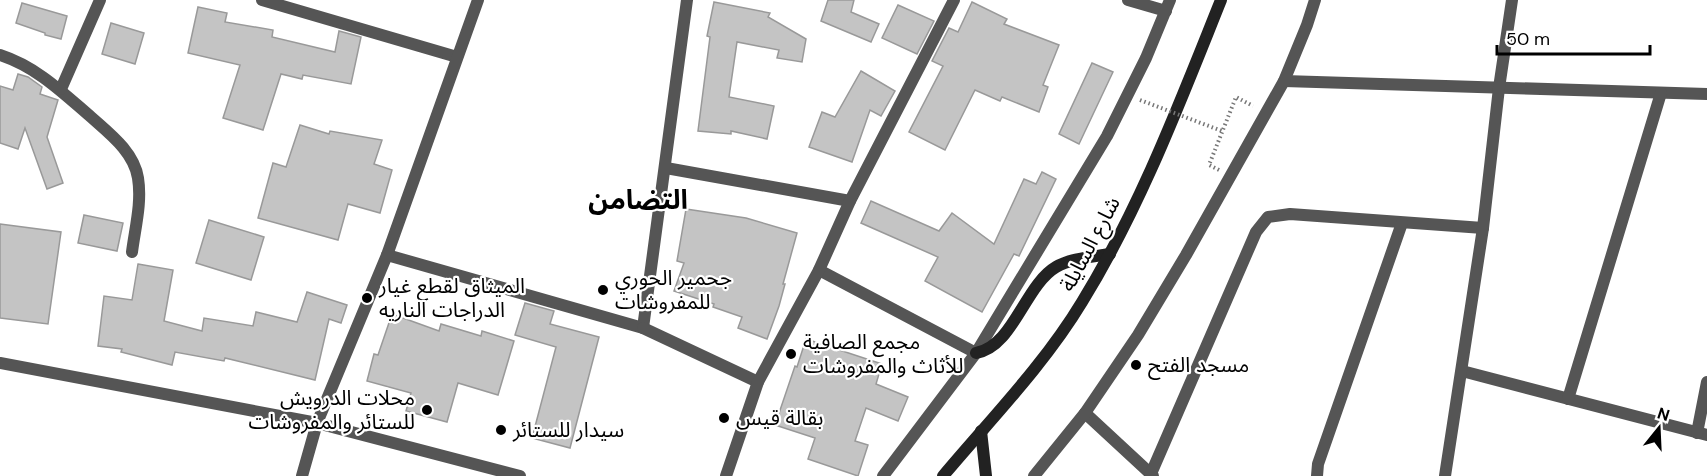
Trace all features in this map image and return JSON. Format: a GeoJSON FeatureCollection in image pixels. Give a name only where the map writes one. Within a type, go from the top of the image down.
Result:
{"type":"FeatureCollection","features":[{"type":"Feature","properties":{"kind":"main road","name":"شارع السايلة"},"geometry":{"type":"LineString","coordinates":[[943,476],[1039,363],[1081,304],[1110,254],[1183,95],[1221,0]]}},
{"type":"Feature","properties":{"kind":"main road"},"geometry":{"type":"LineString","coordinates":[[976,353],[993,346],[1001,338],[1047,273],[1068,262],[1110,254]]}},
{"type":"Feature","properties":{"kind":"main road"},"geometry":{"type":"LineString","coordinates":[[981,431],[986,476]]}},
{"type":"Feature","properties":{"kind":"street"},"geometry":{"type":"LineString","coordinates":[[61,90],[100,0]]}},
{"type":"Feature","properties":{"kind":"street"},"geometry":{"type":"LineString","coordinates":[[262,0],[458,57]]}},
{"type":"Feature","properties":{"kind":"street"},"geometry":{"type":"LineString","coordinates":[[302,476],[317,423],[387,255],[478,0]]}},
{"type":"Feature","properties":{"kind":"street"},"geometry":{"type":"LineString","coordinates":[[643,328],[687,0]]}},
{"type":"Feature","properties":{"kind":"street"},"geometry":{"type":"LineString","coordinates":[[726,476],[758,382],[819,270],[850,201],[954,0]]}},
{"type":"Feature","properties":{"kind":"street"},"geometry":{"type":"LineString","coordinates":[[882,476],[976,353],[1107,136],[1146,58],[1168,6],[1128,0]]}},
{"type":"Feature","properties":{"kind":"street"},"geometry":{"type":"LineString","coordinates":[[1034,476],[1085,413],[1138,335],[1186,255],[1284,81],[1315,0]]}},
{"type":"Feature","properties":{"kind":"street"},"geometry":{"type":"LineString","coordinates":[[1445,476],[1483,228],[1498,88],[1512,0]]}},
{"type":"Feature","properties":{"kind":"street"},"geometry":{"type":"LineString","coordinates":[[0,55],[33,70],[61,90],[114,137],[127,152],[138,177],[139,208],[132,252]]}},
{"type":"Feature","properties":{"kind":"street"},"geometry":{"type":"LineString","coordinates":[[1284,81],[1707,94]]}},
{"type":"Feature","properties":{"kind":"street"},"geometry":{"type":"LineString","coordinates":[[1568,399],[1661,93]]}},
{"type":"Feature","properties":{"kind":"street"},"geometry":{"type":"LineString","coordinates":[[666,168],[850,201]]}},
{"type":"Feature","properties":{"kind":"street"},"geometry":{"type":"LineString","coordinates":[[1085,413],[1152,475],[1256,232],[1268,218],[1290,214],[1483,228]]}},
{"type":"Feature","properties":{"kind":"street"},"geometry":{"type":"LineString","coordinates":[[1317,476],[1318,464],[1402,223]]}},
{"type":"Feature","properties":{"kind":"street"},"geometry":{"type":"LineString","coordinates":[[387,255],[643,328],[758,382]]}},
{"type":"Feature","properties":{"kind":"street"},"geometry":{"type":"LineString","coordinates":[[819,270],[976,353]]}},
{"type":"Feature","properties":{"kind":"street"},"geometry":{"type":"LineString","coordinates":[[0,363],[317,423],[520,476]]}},
{"type":"Feature","properties":{"kind":"street"},"geometry":{"type":"LineString","coordinates":[[1462,372],[1702,434],[1707,382]]}},
{"type":"Feature","properties":{"kind":"path"},"geometry":{"type":"LineString","coordinates":[[1209,165],[1236,97]]}},
{"type":"Feature","properties":{"kind":"path"},"geometry":{"type":"LineString","coordinates":[[1140,100],[1222,131]]}},
{"type":"Feature","properties":{"kind":"building"},"geometry":{"type":"Polygon","coordinates":[[[828,0],[854,0],[851,12],[879,24],[871,42],[821,21],[828,0]]]}},
{"type":"Feature","properties":{"kind":"building"},"geometry":{"type":"Polygon","coordinates":[[[714,2],[770,13],[768,17],[806,39],[802,62],[777,58],[779,50],[737,42],[729,97],[774,106],[767,139],[731,131],[731,134],[698,131],[710,37],[707,36],[714,2]]]}},
{"type":"Feature","properties":{"kind":"building"},"geometry":{"type":"Polygon","coordinates":[[[972,2],[1007,19],[1004,24],[1059,45],[1043,85],[1048,87],[1039,112],[1002,97],[1000,101],[975,90],[945,150],[909,132],[943,66],[932,61],[949,28],[958,32],[972,2]]]}},
{"type":"Feature","properties":{"kind":"building"},"geometry":{"type":"Polygon","coordinates":[[[22,3],[67,16],[61,39],[16,23],[22,3]]]}},
{"type":"Feature","properties":{"kind":"building"},"geometry":{"type":"Polygon","coordinates":[[[898,5],[934,21],[917,54],[882,38],[898,5]]]}},
{"type":"Feature","properties":{"kind":"building"},"geometry":{"type":"Polygon","coordinates":[[[198,7],[227,13],[225,22],[273,30],[272,37],[335,52],[339,31],[361,37],[351,84],[303,75],[302,79],[281,74],[263,130],[223,118],[240,65],[188,53],[198,7]]]}},
{"type":"Feature","properties":{"kind":"building"},"geometry":{"type":"Polygon","coordinates":[[[111,23],[144,33],[135,64],[102,54],[111,23]]]}},
{"type":"Feature","properties":{"kind":"building"},"geometry":{"type":"Polygon","coordinates":[[[1092,63],[1113,72],[1079,144],[1059,134],[1092,63]]]}},
{"type":"Feature","properties":{"kind":"building"},"geometry":{"type":"Polygon","coordinates":[[[861,71],[895,91],[881,116],[870,110],[852,162],[809,147],[822,112],[835,117],[861,71]]]}},
{"type":"Feature","properties":{"kind":"building"},"geometry":{"type":"Polygon","coordinates":[[[18,74],[28,77],[42,87],[40,94],[58,100],[47,137],[63,183],[47,189],[25,128],[18,149],[0,143],[0,86],[13,90],[18,74]]]}},
{"type":"Feature","properties":{"kind":"building"},"geometry":{"type":"Polygon","coordinates":[[[300,125],[329,134],[330,131],[382,140],[374,164],[392,170],[380,213],[348,204],[338,240],[258,218],[273,163],[286,167],[300,125]]]}},
{"type":"Feature","properties":{"kind":"building"},"geometry":{"type":"Polygon","coordinates":[[[1042,172],[1056,179],[1019,256],[1014,254],[982,312],[925,281],[938,257],[861,223],[871,201],[939,231],[952,213],[994,244],[1024,179],[1036,184],[1042,172]]]}},
{"type":"Feature","properties":{"kind":"building"},"geometry":{"type":"Polygon","coordinates":[[[686,209],[746,218],[797,233],[779,306],[767,339],[738,328],[742,317],[713,307],[714,304],[674,291],[684,263],[677,261],[686,209]]]}},
{"type":"Feature","properties":{"kind":"building"},"geometry":{"type":"Polygon","coordinates":[[[84,215],[123,223],[117,251],[78,243],[84,215]]]}},
{"type":"Feature","properties":{"kind":"building"},"geometry":{"type":"Polygon","coordinates":[[[209,220],[264,237],[251,280],[196,263],[209,220]]]}},
{"type":"Feature","properties":{"kind":"building"},"geometry":{"type":"Polygon","coordinates":[[[0,224],[61,232],[48,324],[0,318],[0,224]]]}},
{"type":"Feature","properties":{"kind":"building"},"geometry":{"type":"Polygon","coordinates":[[[138,264],[173,270],[164,321],[202,331],[204,318],[253,326],[256,312],[297,322],[307,292],[347,305],[341,323],[329,319],[315,380],[225,358],[224,361],[175,352],[172,365],[121,352],[122,349],[98,346],[104,296],[132,300],[138,264]]]}},
{"type":"Feature","properties":{"kind":"building"},"geometry":{"type":"Polygon","coordinates":[[[525,303],[554,311],[550,324],[599,337],[570,448],[532,438],[556,347],[515,335],[525,303]]]}},
{"type":"Feature","properties":{"kind":"building"},"geometry":{"type":"Polygon","coordinates":[[[392,314],[439,331],[441,324],[481,336],[482,331],[514,341],[498,395],[458,383],[447,422],[406,411],[411,393],[367,381],[374,354],[378,355],[392,314]]]}},
{"type":"Feature","properties":{"kind":"building"},"geometry":{"type":"Polygon","coordinates":[[[806,339],[882,364],[876,384],[908,397],[898,421],[866,408],[855,441],[868,445],[858,476],[808,459],[815,438],[775,425],[806,339]]]}},
{"type":"Feature","properties":{"kind":"place","name":"جحمير الحوري للمفروشات"},"geometry":{"type":"Point","coordinates":[603,290]}},
{"type":"Feature","properties":{"kind":"place","name":"الميثاق لقطع غيار الدراجات الناريه"},"geometry":{"type":"Point","coordinates":[367,298]}},
{"type":"Feature","properties":{"kind":"place","name":"مجمع الصافية للأثاث والمفروشات"},"geometry":{"type":"Point","coordinates":[791,354]}},
{"type":"Feature","properties":{"kind":"place","name":"مسجد الفتح"},"geometry":{"type":"Point","coordinates":[1136,365]}},
{"type":"Feature","properties":{"kind":"place","name":"محلات الدرويش للستائر والمفروشات"},"geometry":{"type":"Point","coordinates":[427,410]}},
{"type":"Feature","properties":{"kind":"place","name":"بقالة قيس"},"geometry":{"type":"Point","coordinates":[724,418]}},
{"type":"Feature","properties":{"kind":"place","name":"سيدار للستائر"},"geometry":{"type":"Point","coordinates":[501,430]}},
{"type":"Feature","properties":{"kind":"district","name":"التضامن"},"geometry":{"type":"Point","coordinates":[638,200]}}]}
